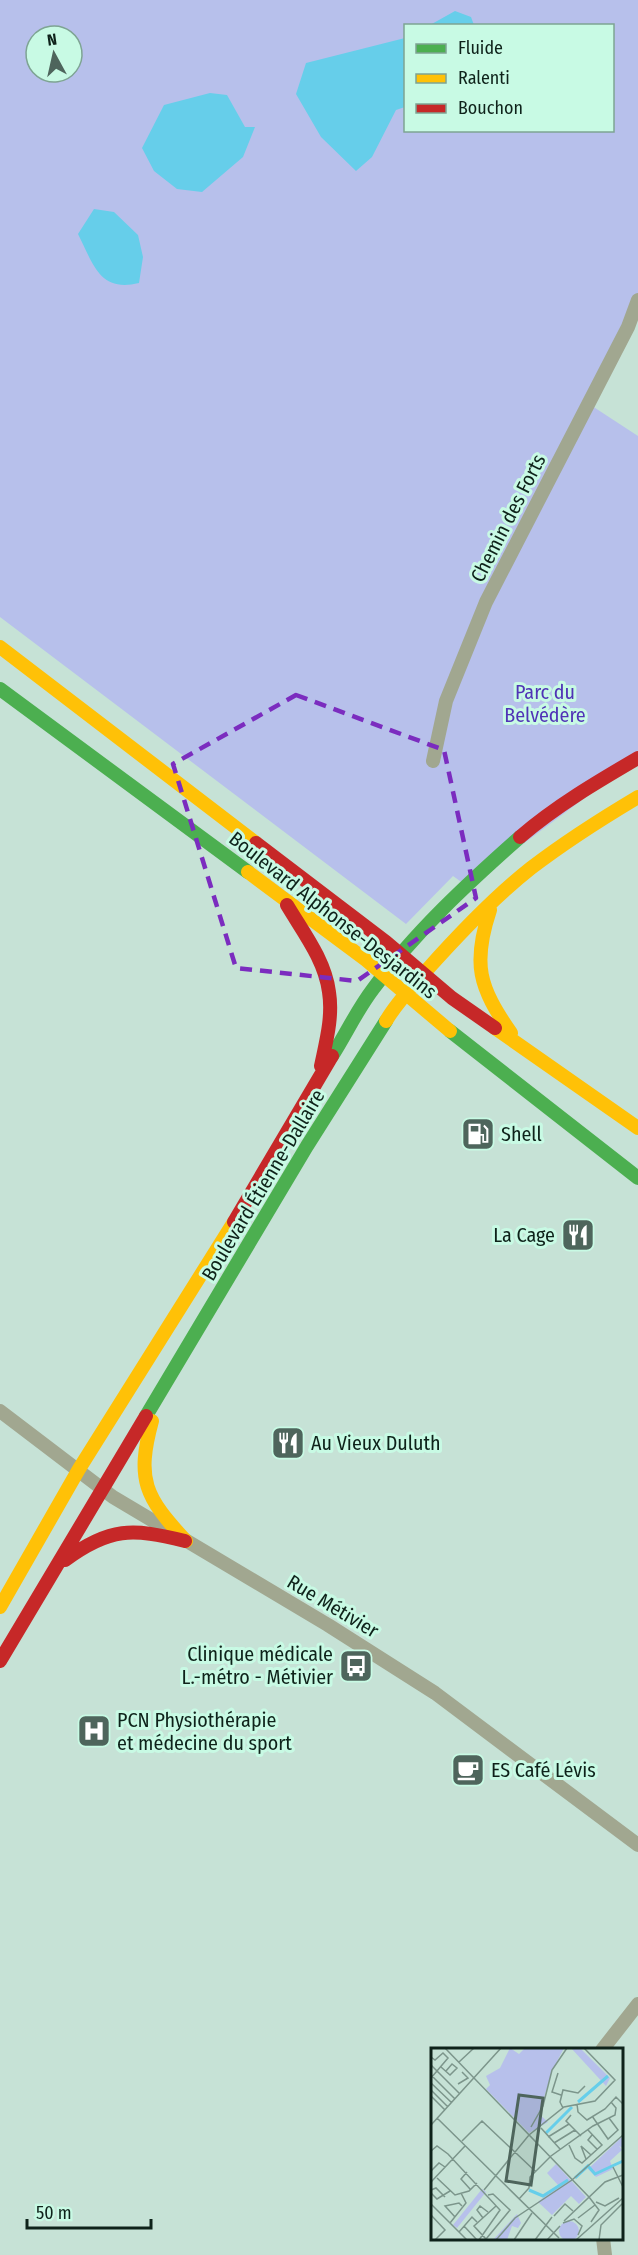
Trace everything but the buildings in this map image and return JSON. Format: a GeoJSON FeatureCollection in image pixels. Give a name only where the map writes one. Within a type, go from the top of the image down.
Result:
{"type":"FeatureCollection","features":[{"type":"Feature","properties":{"kind":"street","name":"Chemin des Forts"},"geometry":{"type":"LineString","coordinates":[[433,761],[446,701],[486,602],[628,327],[638,300]]}},
{"type":"Feature","properties":{"kind":"street","name":"Boulevard Alphonse-Desjardins"},"geometry":{"type":"LineString","coordinates":[[0,647],[401,955],[452,998],[638,1128]]}},
{"type":"Feature","properties":{"kind":"street","name":"Boulevard Alphonse-Desjardins"},"geometry":{"type":"LineString","coordinates":[[0,689],[183,823],[384,976],[483,1058],[638,1178]]}},
{"type":"Feature","properties":{"kind":"street","name":"Boulevard Étienne-Dallaire"},"geometry":{"type":"LineString","coordinates":[[0,1606],[79,1469],[224,1238],[368,997],[401,955],[488,865],[535,824],[589,787],[638,758]]}},
{"type":"Feature","properties":{"kind":"street","name":"Boulevard Étienne-Dallaire"},"geometry":{"type":"LineString","coordinates":[[0,1661],[307,1146],[378,1031],[405,994],[493,902],[538,863],[638,797]]}},
{"type":"Feature","properties":{"kind":"street"},"geometry":{"type":"LineString","coordinates":[[283,899],[322,967],[329,994],[328,1027],[319,1077]]}},
{"type":"Feature","properties":{"kind":"street"},"geometry":{"type":"LineString","coordinates":[[493,902],[478,948],[482,983],[489,1000],[520,1045]]}},
{"type":"Feature","properties":{"kind":"street"},"geometry":{"type":"LineString","coordinates":[[160,1395],[146,1441],[143,1461],[144,1478],[154,1506],[186,1541]]}},
{"type":"Feature","properties":{"kind":"street","name":"Rue Métivier"},"geometry":{"type":"LineString","coordinates":[[0,1411],[103,1489],[328,1625],[435,1693],[638,1845]]}},
{"type":"Feature","properties":{"kind":"street"},"geometry":{"type":"LineString","coordinates":[[55,1567],[79,1548],[98,1538],[115,1533],[133,1530],[152,1532],[186,1541]]}},
{"type":"Feature","properties":{"kind":"street"},"geometry":{"type":"LineString","coordinates":[[603,2048],[638,2004]]}},
{"type":"Feature","properties":{"kind":"street"},"geometry":{"type":"LineString","coordinates":[[603,2240],[605,2255]]}},
{"type":"Feature","properties":{"kind":"highlighted area"},"geometry":{"type":"Polygon","coordinates":[[[296,695],[444,750],[476,898],[357,981],[236,968],[173,764],[296,695]]]}},
{"type":"Feature","properties":{"kind":"green space","name":"Parc du Belvédère"},"geometry":{"type":"Polygon","coordinates":[[[0,0],[638,0],[638,293],[628,327],[589,404],[638,436],[638,758],[467,886],[453,876],[406,924],[0,617],[0,0]]]}},
{"type":"Feature","properties":{"kind":"shaded area"},"geometry":{"type":"Polygon","coordinates":[[[455,11],[471,17],[474,24],[432,24],[455,11]]]}},
{"type":"Feature","properties":{"kind":"shaded area"},"geometry":{"type":"Polygon","coordinates":[[[404,38],[404,107],[396,110],[372,157],[356,171],[321,137],[296,94],[306,63],[404,38]]]}},
{"type":"Feature","properties":{"kind":"shaded area"},"geometry":{"type":"Polygon","coordinates":[[[210,93],[227,95],[245,127],[255,127],[243,157],[202,192],[177,189],[154,171],[142,148],[164,105],[210,93]]]}},
{"type":"Feature","properties":{"kind":"shaded area"},"geometry":{"type":"Polygon","coordinates":[[[94,209],[114,212],[138,235],[143,257],[139,283],[115,284],[106,280],[93,265],[78,234],[94,209]]]}},
{"type":"Feature","properties":{"kind":"traffic: fast"},"geometry":{"type":"LineString","coordinates":[[0,689],[248,872]]}},
{"type":"Feature","properties":{"kind":"traffic: fast"},"geometry":{"type":"LineString","coordinates":[[332,1056],[367,997],[406,948],[461,891],[520,837]]}},
{"type":"Feature","properties":{"kind":"traffic: fast"},"geometry":{"type":"LineString","coordinates":[[146,1416],[307,1146],[386,1021]]}},
{"type":"Feature","properties":{"kind":"traffic: fast"},"geometry":{"type":"LineString","coordinates":[[450,1031],[638,1178]]}},
{"type":"Feature","properties":{"kind":"traffic: slow"},"geometry":{"type":"LineString","coordinates":[[0,647],[256,843]]}},
{"type":"Feature","properties":{"kind":"traffic: slow"},"geometry":{"type":"LineString","coordinates":[[386,1021],[438,957],[503,892],[557,849],[638,797]]}},
{"type":"Feature","properties":{"kind":"traffic: slow"},"geometry":{"type":"LineString","coordinates":[[248,872],[366,960],[450,1031]]}},
{"type":"Feature","properties":{"kind":"traffic: slow"},"geometry":{"type":"LineString","coordinates":[[490,910],[481,946],[482,974],[492,1002],[511,1033]]}},
{"type":"Feature","properties":{"kind":"traffic: slow"},"geometry":{"type":"LineString","coordinates":[[495,1028],[638,1128]]}},
{"type":"Feature","properties":{"kind":"traffic: slow"},"geometry":{"type":"LineString","coordinates":[[0,1607],[79,1469],[234,1222]]}},
{"type":"Feature","properties":{"kind":"traffic: slow"},"geometry":{"type":"LineString","coordinates":[[152,1421],[145,1458],[148,1487],[161,1512],[186,1541]]}},
{"type":"Feature","properties":{"kind":"traffic: jam"},"geometry":{"type":"LineString","coordinates":[[520,837],[562,805],[638,758]]}},
{"type":"Feature","properties":{"kind":"traffic: jam"},"geometry":{"type":"LineString","coordinates":[[256,843],[386,942],[452,998],[495,1028]]}},
{"type":"Feature","properties":{"kind":"traffic: jam"},"geometry":{"type":"LineString","coordinates":[[287,905],[312,947],[327,980],[330,1020],[321,1066]]}},
{"type":"Feature","properties":{"kind":"traffic: jam"},"geometry":{"type":"LineString","coordinates":[[234,1222],[332,1056]]}},
{"type":"Feature","properties":{"kind":"traffic: jam"},"geometry":{"type":"LineString","coordinates":[[0,1661],[146,1416]]}},
{"type":"Feature","properties":{"kind":"traffic: jam"},"geometry":{"type":"LineString","coordinates":[[65,1560],[95,1541],[122,1533],[150,1534],[185,1541]]}},
{"type":"Feature","properties":{"kind":"place","name":"Shell"},"geometry":{"type":"Point","coordinates":[478,1134]}},
{"type":"Feature","properties":{"kind":"place","name":"La Cage"},"geometry":{"type":"Point","coordinates":[578,1235]}},
{"type":"Feature","properties":{"kind":"place","name":"Au Vieux Duluth"},"geometry":{"type":"Point","coordinates":[288,1443]}},
{"type":"Feature","properties":{"kind":"place","name":"Clinique médicale L.-métro - Métivier"},"geometry":{"type":"Point","coordinates":[356,1666]}},
{"type":"Feature","properties":{"kind":"place","name":"PCN Physiothérapie et médecine du sport"},"geometry":{"type":"Point","coordinates":[94,1731]}},
{"type":"Feature","properties":{"kind":"place","name":"ES Café Lévis"},"geometry":{"type":"Point","coordinates":[468,1770]}}]}
